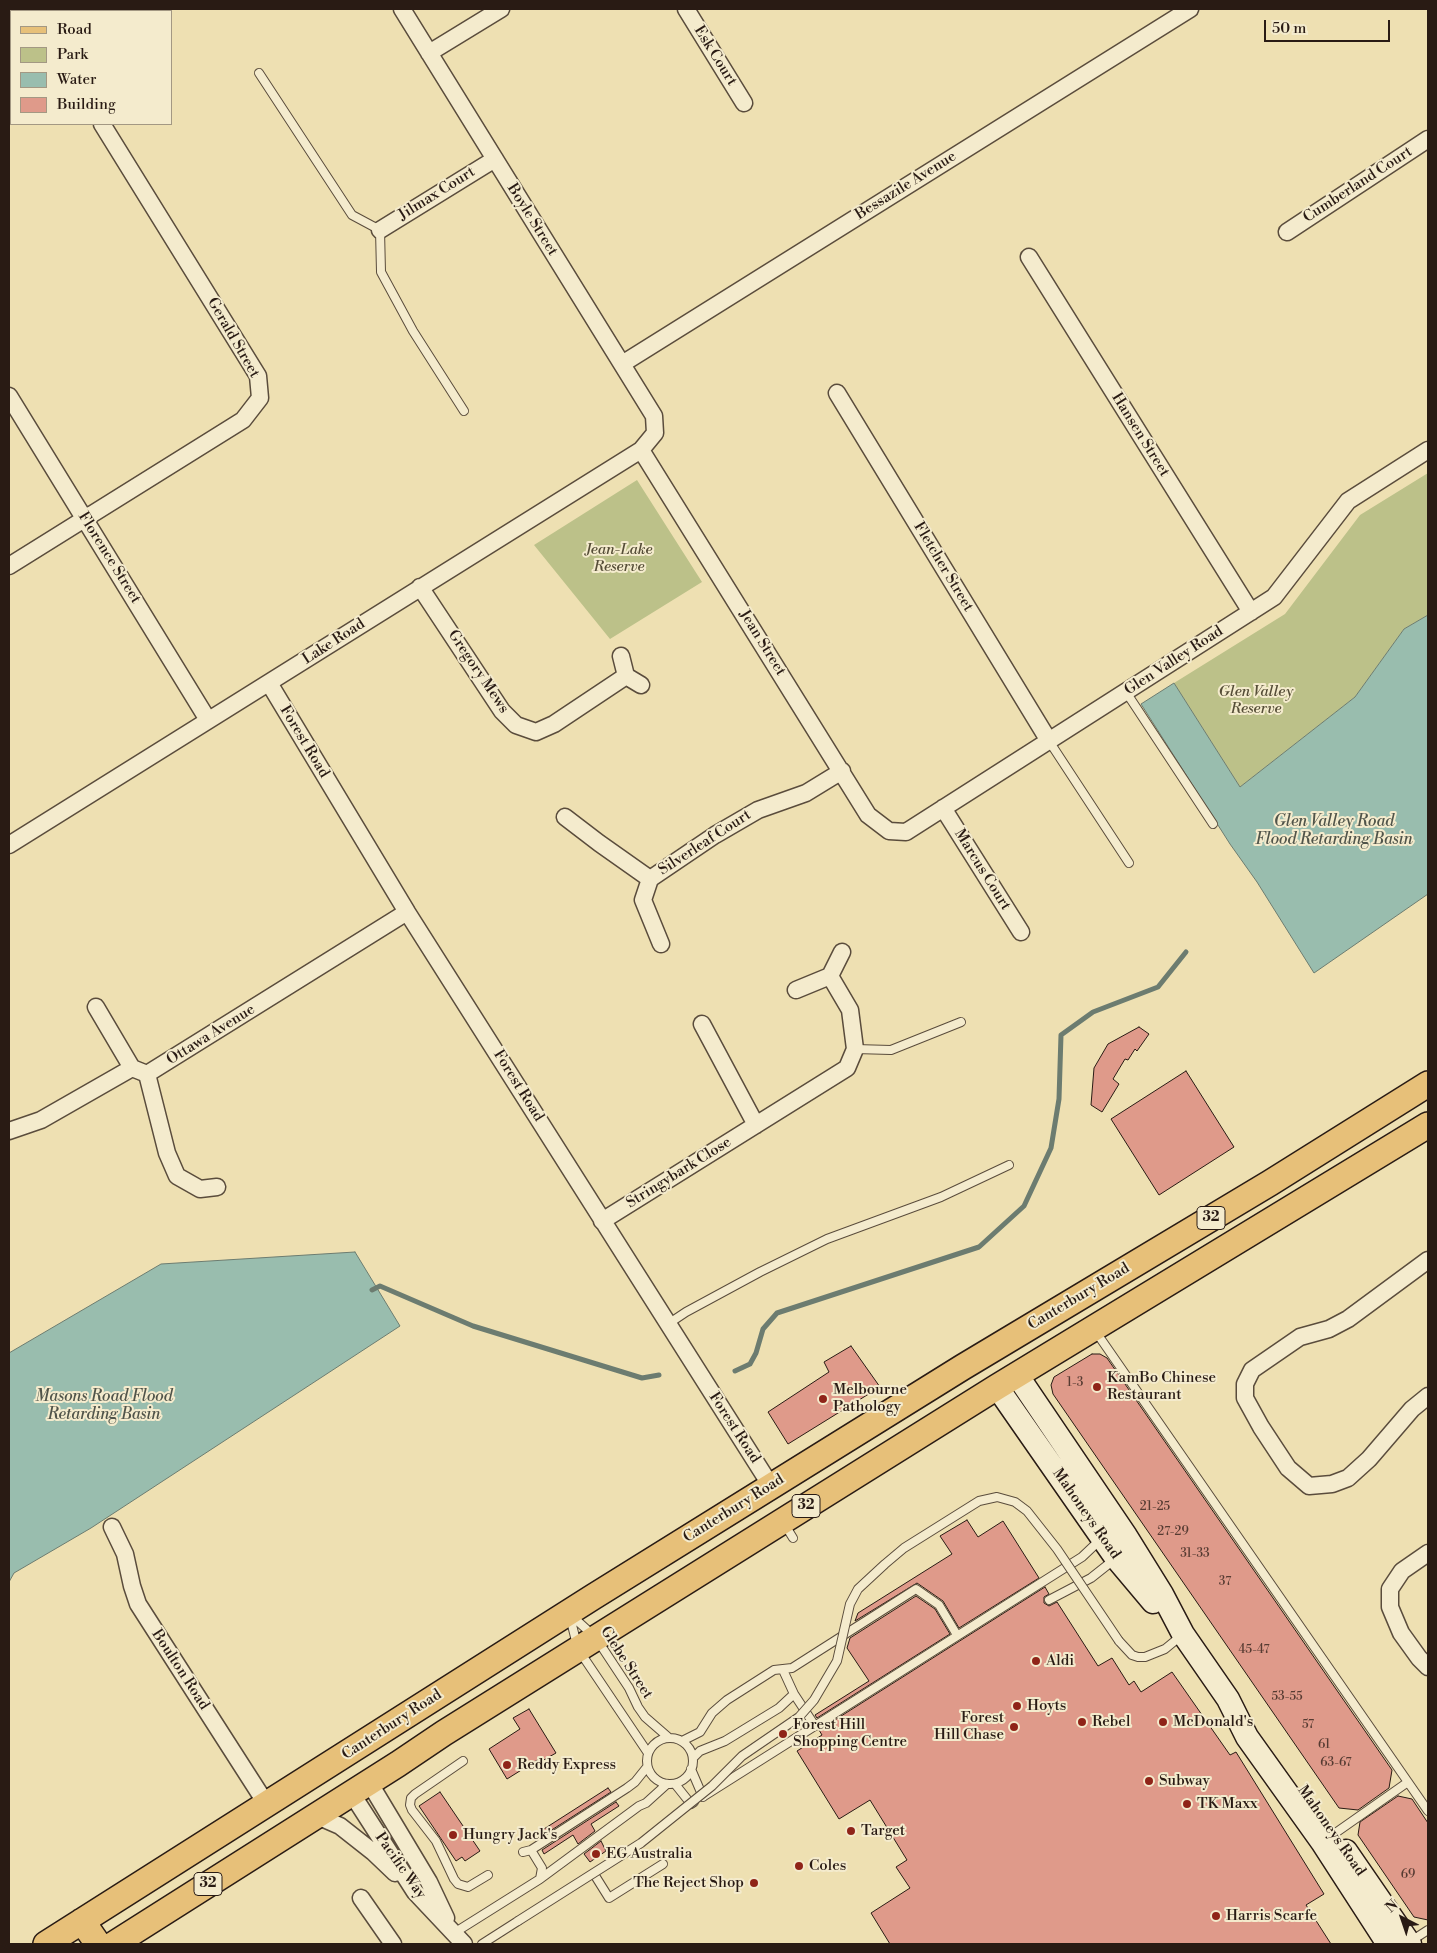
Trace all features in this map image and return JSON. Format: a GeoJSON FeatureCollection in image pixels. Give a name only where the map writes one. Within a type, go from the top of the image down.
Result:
{"type":"FeatureCollection","features":[{"type":"Feature","properties":{"kind":"main road","name":"Canterbury Road"},"geometry":{"type":"LineString","coordinates":[[46,1944],[771,1486],[991,1350],[1270,1183],[1428,1084]]}},
{"type":"Feature","properties":{"kind":"main road","name":"32"},"geometry":{"type":"LineString","coordinates":[[114,1944],[587,1643],[788,1529],[1007,1381],[1428,1125]]}},
{"type":"Feature","properties":{"kind":"main road"},"geometry":{"type":"LineString","coordinates":[[991,1350],[1007,1381]]}},
{"type":"Feature","properties":{"kind":"main road","name":"Mahoneys Road"},"geometry":{"type":"LineString","coordinates":[[1007,1381],[1113,1517],[1162,1594],[1183,1634],[1228,1698],[1259,1729],[1328,1838],[1402,1944]]}},
{"type":"Feature","properties":{"kind":"main road","name":"Mahoneys Road"},"geometry":{"type":"LineString","coordinates":[[1007,1381],[1116,1558],[1183,1634]]}},
{"type":"Feature","properties":{"kind":"main road"},"geometry":{"type":"LineString","coordinates":[[1103,1538],[1113,1517]]}},
{"type":"Feature","properties":{"kind":"main road"},"geometry":{"type":"LineString","coordinates":[[1116,1558],[1126,1536]]}},
{"type":"Feature","properties":{"kind":"main road"},"geometry":{"type":"LineString","coordinates":[[341,1758],[360,1788]]}},
{"type":"Feature","properties":{"kind":"main road"},"geometry":{"type":"LineString","coordinates":[[82,1922],[98,1944]]}},
{"type":"Feature","properties":{"kind":"street","name":"Boyle Street"},"geometry":{"type":"LineString","coordinates":[[402,9],[654,416],[654,433]]}},
{"type":"Feature","properties":{"kind":"street"},"geometry":{"type":"LineString","coordinates":[[429,52],[500,9]]}},
{"type":"Feature","properties":{"kind":"street","name":"Esk Court"},"geometry":{"type":"LineString","coordinates":[[686,9],[744,104]]}},
{"type":"Feature","properties":{"kind":"street","name":"Bessazile Avenue"},"geometry":{"type":"LineString","coordinates":[[622,364],[1190,9]]}},
{"type":"Feature","properties":{"kind":"street","name":"Gerald Street"},"geometry":{"type":"LineString","coordinates":[[9,566],[243,420],[260,398],[258,376],[103,125]]}},
{"type":"Feature","properties":{"kind":"street","name":"Cumberland Court"},"geometry":{"type":"LineString","coordinates":[[1287,232],[1428,139]]}},
{"type":"Feature","properties":{"kind":"street","name":"Jilmax Court"},"geometry":{"type":"LineString","coordinates":[[380,230],[495,159]]}},
{"type":"Feature","properties":{"kind":"street","name":"Hansen Street"},"geometry":{"type":"LineString","coordinates":[[1029,257],[1251,612]]}},
{"type":"Feature","properties":{"kind":"street","name":"Fletcher Street"},"geometry":{"type":"LineString","coordinates":[[837,393],[1049,740]]}},
{"type":"Feature","properties":{"kind":"street","name":"Florence Street"},"geometry":{"type":"LineString","coordinates":[[9,396],[208,720]]}},
{"type":"Feature","properties":{"kind":"street","name":"Lake Road"},"geometry":{"type":"LineString","coordinates":[[9,845],[641,450],[654,433]]}},
{"type":"Feature","properties":{"kind":"street","name":"Jean Street"},"geometry":{"type":"LineString","coordinates":[[641,450],[868,815],[889,831]]}},
{"type":"Feature","properties":{"kind":"street","name":"Glen Valley Road"},"geometry":{"type":"LineString","coordinates":[[889,831],[906,832],[1274,597],[1348,501],[1428,450]]}},
{"type":"Feature","properties":{"kind":"street","name":"Gregory Mews"},"geometry":{"type":"LineString","coordinates":[[420,587],[502,711],[516,724],[536,732],[554,724],[626,676]]}},
{"type":"Feature","properties":{"kind":"street"},"geometry":{"type":"LineString","coordinates":[[621,656],[626,676],[641,685]]}},
{"type":"Feature","properties":{"kind":"street","name":"Forest Road"},"geometry":{"type":"LineString","coordinates":[[269,683],[407,912],[771,1486]]}},
{"type":"Feature","properties":{"kind":"street","name":"Silverleaf Court"},"geometry":{"type":"LineString","coordinates":[[661,944],[643,900],[650,879],[715,835],[758,810],[806,793],[842,771]]}},
{"type":"Feature","properties":{"kind":"street","name":"Marcus Court"},"geometry":{"type":"LineString","coordinates":[[943,808],[1021,932]]}},
{"type":"Feature","properties":{"kind":"street","name":"Silverleaf Court"},"geometry":{"type":"LineString","coordinates":[[565,816],[598,843],[650,879]]}},
{"type":"Feature","properties":{"kind":"street","name":"Ottawa Avenue"},"geometry":{"type":"LineString","coordinates":[[148,1074],[407,912]]}},
{"type":"Feature","properties":{"kind":"street"},"geometry":{"type":"LineString","coordinates":[[796,990],[830,976],[842,952]]}},
{"type":"Feature","properties":{"kind":"street"},"geometry":{"type":"LineString","coordinates":[[830,976],[850,1010],[855,1049]]}},
{"type":"Feature","properties":{"kind":"street"},"geometry":{"type":"LineString","coordinates":[[96,1008],[132,1068],[148,1074],[167,1153],[177,1176],[200,1189],[218,1187]]}},
{"type":"Feature","properties":{"kind":"street"},"geometry":{"type":"LineString","coordinates":[[702,1024],[756,1125]]}},
{"type":"Feature","properties":{"kind":"street","name":"Stringybark Close"},"geometry":{"type":"LineString","coordinates":[[602,1221],[847,1068],[855,1049]]}},
{"type":"Feature","properties":{"kind":"street"},"geometry":{"type":"LineString","coordinates":[[9,1130],[41,1120],[132,1068]]}},
{"type":"Feature","properties":{"kind":"street"},"geometry":{"type":"LineString","coordinates":[[1428,1260],[1348,1319],[1329,1329],[1300,1337],[1252,1370],[1245,1384],[1245,1398],[1261,1427],[1288,1468],[1309,1486],[1332,1484],[1348,1478],[1369,1458],[1412,1408],[1428,1396]]}},
{"type":"Feature","properties":{"kind":"street","name":"Boulton Road"},"geometry":{"type":"LineString","coordinates":[[112,1527],[125,1554],[138,1604],[267,1805]]}},
{"type":"Feature","properties":{"kind":"street"},"geometry":{"type":"LineString","coordinates":[[1428,1553],[1402,1571],[1390,1589],[1390,1607],[1401,1633],[1428,1667]]}},
{"type":"Feature","properties":{"kind":"street","name":"Pacific Way"},"geometry":{"type":"LineString","coordinates":[[360,1788],[415,1892],[459,1939]]}},
{"type":"Feature","properties":{"kind":"street","name":"Pacific Way"},"geometry":{"type":"LineString","coordinates":[[360,1788],[429,1882],[459,1939]]}},
{"type":"Feature","properties":{"kind":"street"},"geometry":{"type":"LineString","coordinates":[[316,1816],[340,1826],[356,1838],[415,1892]]}},
{"type":"Feature","properties":{"kind":"street"},"geometry":{"type":"LineString","coordinates":[[361,1898],[393,1944]]}},
{"type":"Feature","properties":{"kind":"lane"},"geometry":{"type":"LineString","coordinates":[[259,73],[352,215],[380,230],[382,272],[413,331],[464,411]]}},
{"type":"Feature","properties":{"kind":"lane"},"geometry":{"type":"LineString","coordinates":[[1126,692],[1213,824]]}},
{"type":"Feature","properties":{"kind":"lane"},"geometry":{"type":"LineString","coordinates":[[1049,740],[1129,863]]}},
{"type":"Feature","properties":{"kind":"lane"},"geometry":{"type":"LineString","coordinates":[[855,1049],[891,1050],[961,1022]]}},
{"type":"Feature","properties":{"kind":"lane"},"geometry":{"type":"LineString","coordinates":[[668,1324],[686,1312],[760,1272],[827,1239],[941,1197],[1009,1165]]}},
{"type":"Feature","properties":{"kind":"lane"},"geometry":{"type":"LineString","coordinates":[[1094,1328],[1428,1810]]}},
{"type":"Feature","properties":{"kind":"lane"},"geometry":{"type":"LineString","coordinates":[[482,1944],[641,1844],[712,1786],[742,1756],[799,1717],[814,1700],[837,1661],[850,1604],[858,1590],[904,1548],[979,1501],[997,1497],[1015,1502],[1027,1511],[1062,1556],[1119,1641],[1132,1654],[1145,1657],[1164,1649],[1183,1634]]}},
{"type":"Feature","properties":{"kind":"lane"},"geometry":{"type":"LineString","coordinates":[[647,1767],[654,1779],[671,1784],[691,1804],[1082,1557],[1092,1550],[1103,1538]]}},
{"type":"Feature","properties":{"kind":"lane"},"geometry":{"type":"LineString","coordinates":[[1049,1600],[1091,1578],[1116,1558]]}},
{"type":"Feature","properties":{"kind":"lane"},"geometry":{"type":"LineString","coordinates":[[682,1741],[700,1732],[712,1713],[727,1700],[774,1670],[792,1668],[916,1589],[939,1605],[957,1635]]}},
{"type":"Feature","properties":{"kind":"lane","name":"Glebe Street"},"geometry":{"type":"LineString","coordinates":[[569,1613],[648,1753]]}},
{"type":"Feature","properties":{"kind":"lane","name":"Glebe Street"},"geometry":{"type":"LineString","coordinates":[[569,1613],[587,1643],[629,1688],[645,1717],[668,1738]]}},
{"type":"Feature","properties":{"kind":"lane"},"geometry":{"type":"LineString","coordinates":[[783,1670],[794,1694],[814,1726]]}},
{"type":"Feature","properties":{"kind":"lane"},"geometry":{"type":"LineString","coordinates":[[693,1758],[700,1751],[725,1741],[779,1708],[794,1694]]}},
{"type":"Feature","properties":{"kind":"lane"},"geometry":{"type":"LineString","coordinates":[[459,1939],[639,1806],[671,1784],[688,1776],[693,1758],[691,1751],[682,1741],[668,1738],[656,1742],[648,1753],[647,1767],[636,1782],[527,1851],[542,1868],[540,1879]]}},
{"type":"Feature","properties":{"kind":"lane"},"geometry":{"type":"LineString","coordinates":[[463,1761],[415,1794],[411,1798],[410,1805],[436,1841],[458,1884],[468,1887],[488,1875]]}},
{"type":"Feature","properties":{"kind":"lane"},"geometry":{"type":"LineString","coordinates":[[691,1769],[703,1797]]}},
{"type":"Feature","properties":{"kind":"lane"},"geometry":{"type":"LineString","coordinates":[[1328,1838],[1408,1782]]}},
{"type":"Feature","properties":{"kind":"lane"},"geometry":{"type":"LineString","coordinates":[[594,1874],[609,1898],[663,1864]]}},
{"type":"Feature","properties":{"kind":"lane"},"geometry":{"type":"LineString","coordinates":[[1402,1944],[1428,1930]]}},
{"type":"Feature","properties":{"kind":"green space","name":"Glen Valley Reserve"},"geometry":{"type":"Polygon","coordinates":[[[1428,473],[1428,615],[1404,629],[1355,697],[1240,787],[1174,683],[1285,614],[1360,515],[1428,473]]]}},
{"type":"Feature","properties":{"kind":"green space","name":"Jean-Lake Reserve"},"geometry":{"type":"Polygon","coordinates":[[[637,480],[702,582],[610,639],[534,545],[637,480]]]}},
{"type":"Feature","properties":{"kind":"water","name":"Glen Valley Road Flood Retarding Basin"},"geometry":{"type":"Polygon","coordinates":[[[1428,615],[1428,894],[1314,973],[1141,704],[1174,683],[1240,787],[1355,697],[1404,629],[1428,615]]]}},
{"type":"Feature","properties":{"kind":"water","name":"Masons Road Flood Retarding Basin"},"geometry":{"type":"Polygon","coordinates":[[[355,1252],[400,1326],[91,1528],[14,1573],[9,1582],[9,1353],[161,1264],[355,1252]]]}},
{"type":"Feature","properties":{"kind":"building"},"geometry":{"type":"Polygon","coordinates":[[[1139,1027],[1149,1034],[1137,1051],[1135,1049],[1128,1060],[1125,1059],[1113,1079],[1119,1084],[1102,1112],[1091,1105],[1094,1068],[1108,1044],[1139,1027]]]}},
{"type":"Feature","properties":{"kind":"building"},"geometry":{"type":"Polygon","coordinates":[[[1186,1071],[1234,1147],[1159,1195],[1111,1119],[1186,1071]]]}},
{"type":"Feature","properties":{"kind":"building","name":"Melbourne Pathology"},"geometry":{"type":"Polygon","coordinates":[[[851,1346],[880,1387],[788,1444],[768,1412],[829,1372],[824,1362],[851,1346]]]}},
{"type":"Feature","properties":{"kind":"building"},"geometry":{"type":"Polygon","coordinates":[[[1092,1354],[1100,1354],[1107,1358],[1392,1770],[1389,1788],[1358,1810],[1339,1808],[1053,1394],[1051,1385],[1054,1377],[1092,1354]]]}},
{"type":"Feature","properties":{"kind":"building"},"geometry":{"type":"Polygon","coordinates":[[[967,1520],[978,1537],[1003,1521],[1039,1578],[959,1628],[943,1601],[917,1583],[855,1621],[858,1613],[952,1554],[940,1536],[967,1520]]]}},
{"type":"Feature","properties":{"kind":"building","name":"Forest Hill Chase"},"geometry":{"type":"Polygon","coordinates":[[[1045,1587],[1049,1594],[1044,1597],[1044,1603],[1049,1606],[1057,1602],[1098,1666],[1112,1658],[1129,1685],[1134,1681],[1141,1692],[1172,1672],[1230,1755],[1236,1752],[1324,1894],[1306,1905],[1331,1944],[890,1944],[871,1913],[910,1888],[896,1867],[907,1860],[870,1800],[839,1819],[797,1751],[822,1735],[819,1730],[1045,1587]]]}},
{"type":"Feature","properties":{"kind":"building"},"geometry":{"type":"Polygon","coordinates":[[[916,1596],[935,1609],[950,1634],[817,1718],[815,1715],[869,1681],[847,1648],[850,1638],[916,1596]]]}},
{"type":"Feature","properties":{"kind":"building"},"geometry":{"type":"Polygon","coordinates":[[[529,1709],[556,1753],[540,1762],[539,1759],[507,1779],[489,1749],[520,1729],[513,1718],[529,1709]]]}},
{"type":"Feature","properties":{"kind":"building"},"geometry":{"type":"Polygon","coordinates":[[[608,1788],[611,1792],[536,1840],[533,1836],[608,1788]]]}},
{"type":"Feature","properties":{"kind":"building","name":"Hungry Jack's"},"geometry":{"type":"Polygon","coordinates":[[[440,1792],[480,1851],[465,1861],[462,1857],[456,1861],[419,1806],[440,1792]]]}},
{"type":"Feature","properties":{"kind":"building"},"geometry":{"type":"Polygon","coordinates":[[[1398,1796],[1412,1799],[1428,1823],[1428,1920],[1414,1917],[1358,1835],[1360,1822],[1398,1796]]]}},
{"type":"Feature","properties":{"kind":"building"},"geometry":{"type":"Polygon","coordinates":[[[616,1802],[619,1806],[591,1824],[595,1831],[578,1844],[573,1835],[544,1854],[542,1850],[616,1802]]]}},
{"type":"Feature","properties":{"kind":"building"},"geometry":{"type":"Polygon","coordinates":[[[601,1841],[606,1851],[590,1862],[584,1854],[601,1841]]]}},
{"type":"Feature","properties":{"kind":"waterway"},"geometry":{"type":"LineString","coordinates":[[735,1371],[750,1364],[756,1353],[763,1329],[777,1313],[979,1247],[1024,1206],[1051,1148],[1059,1099],[1061,1035],[1093,1012],[1158,987],[1186,952]]}},
{"type":"Feature","properties":{"kind":"waterway"},"geometry":{"type":"LineString","coordinates":[[372,1290],[380,1286],[473,1326],[642,1378],[659,1375]]}},
{"type":"Feature","properties":{"kind":"place","name":"KamBo Chinese Restaurant"},"geometry":{"type":"Point","coordinates":[1097,1387]}},
{"type":"Feature","properties":{"kind":"place","name":"Melbourne Pathology"},"geometry":{"type":"Point","coordinates":[823,1399]}},
{"type":"Feature","properties":{"kind":"place","name":"Aldi"},"geometry":{"type":"Point","coordinates":[1036,1661]}},
{"type":"Feature","properties":{"kind":"place","name":"Hoyts"},"geometry":{"type":"Point","coordinates":[1017,1706]}},
{"type":"Feature","properties":{"kind":"place","name":"Rebel"},"geometry":{"type":"Point","coordinates":[1082,1722]}},
{"type":"Feature","properties":{"kind":"place","name":"McDonald's"},"geometry":{"type":"Point","coordinates":[1163,1722]}},
{"type":"Feature","properties":{"kind":"place","name":"Forest Hill Chase"},"geometry":{"type":"Point","coordinates":[1014,1727]}},
{"type":"Feature","properties":{"kind":"place","name":"Forest Hill Shopping Centre"},"geometry":{"type":"Point","coordinates":[783,1734]}},
{"type":"Feature","properties":{"kind":"place","name":"Reddy Express"},"geometry":{"type":"Point","coordinates":[507,1765]}},
{"type":"Feature","properties":{"kind":"place","name":"Subway"},"geometry":{"type":"Point","coordinates":[1149,1781]}},
{"type":"Feature","properties":{"kind":"place","name":"TK Maxx"},"geometry":{"type":"Point","coordinates":[1187,1804]}},
{"type":"Feature","properties":{"kind":"place","name":"Target"},"geometry":{"type":"Point","coordinates":[851,1831]}},
{"type":"Feature","properties":{"kind":"place","name":"Hungry Jack's"},"geometry":{"type":"Point","coordinates":[453,1835]}},
{"type":"Feature","properties":{"kind":"place","name":"EG Australia"},"geometry":{"type":"Point","coordinates":[596,1854]}},
{"type":"Feature","properties":{"kind":"place","name":"Coles"},"geometry":{"type":"Point","coordinates":[799,1866]}},
{"type":"Feature","properties":{"kind":"place","name":"The Reject Shop"},"geometry":{"type":"Point","coordinates":[754,1883]}},
{"type":"Feature","properties":{"kind":"place","name":"Harris Scarfe"},"geometry":{"type":"Point","coordinates":[1216,1916]}}]}
